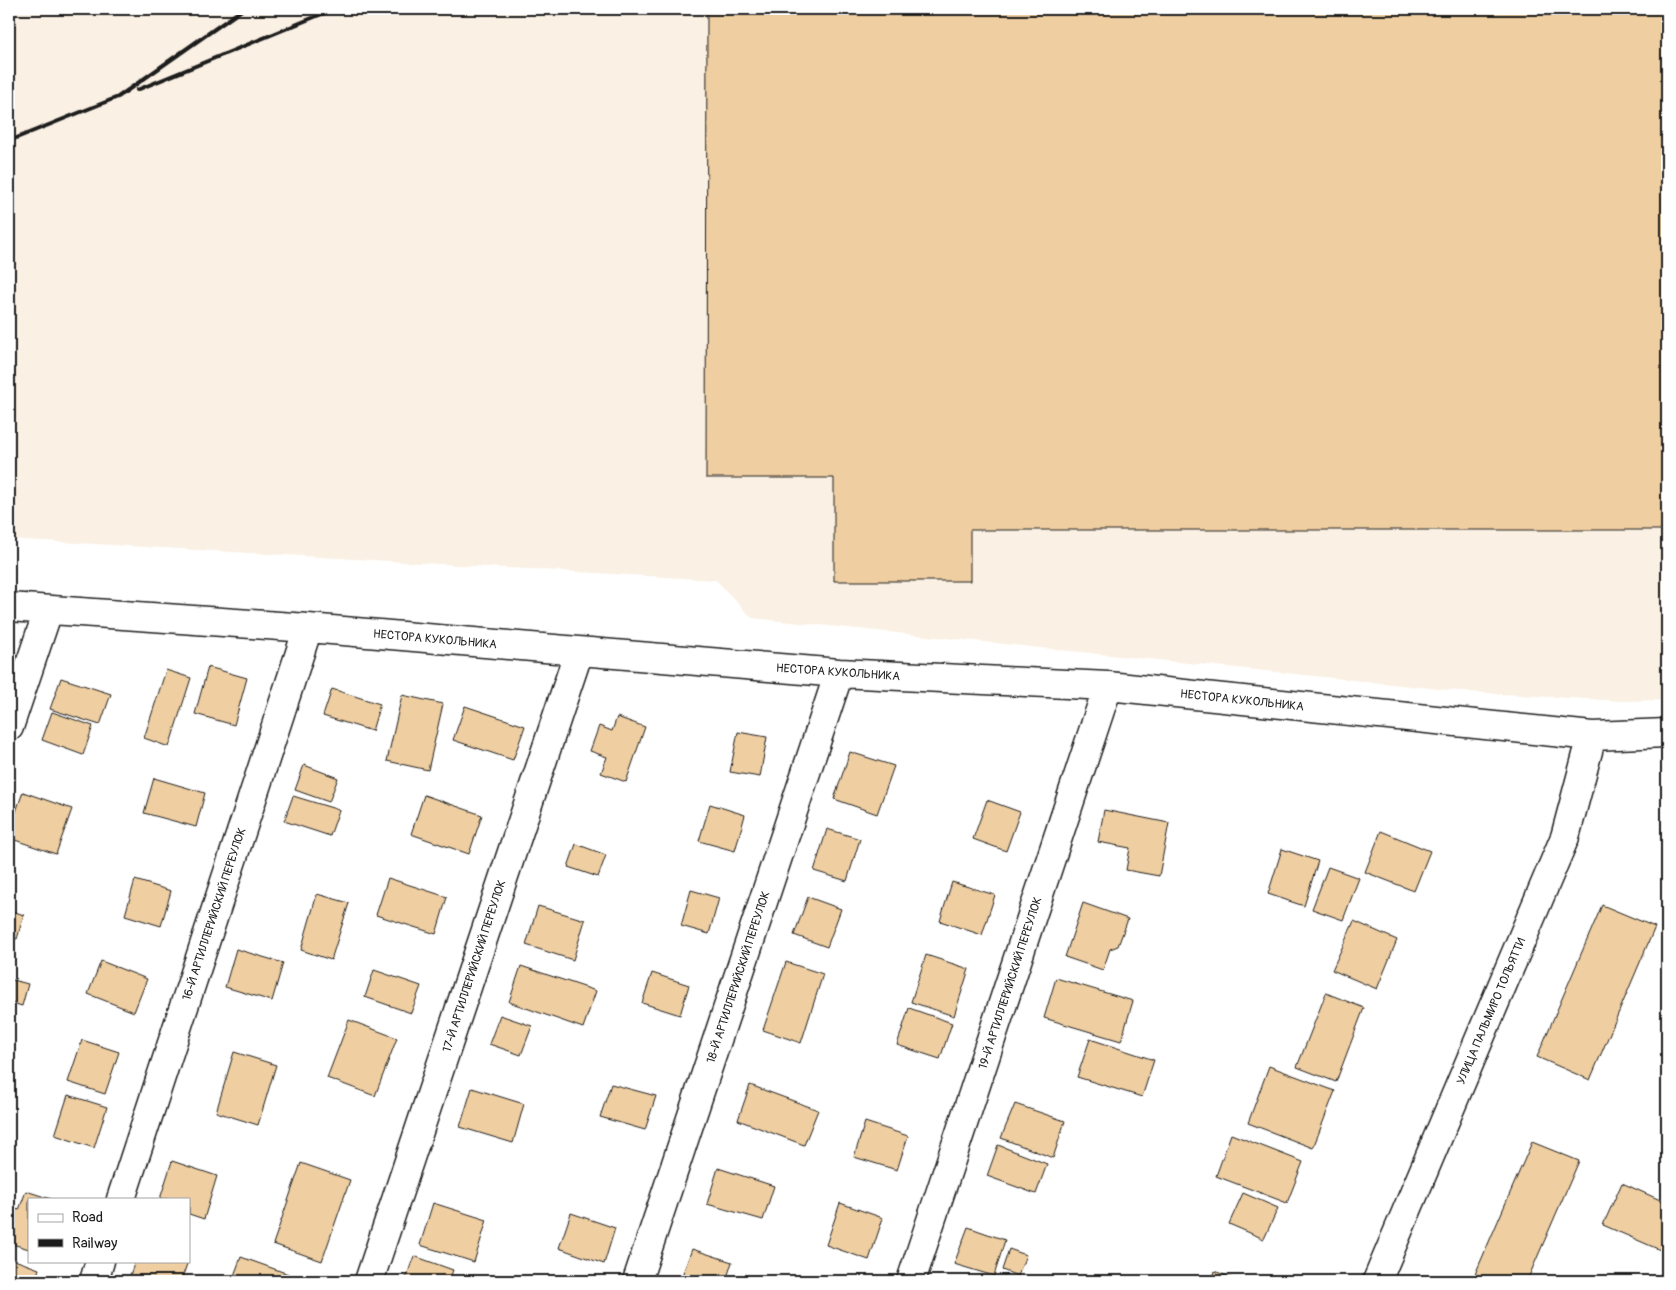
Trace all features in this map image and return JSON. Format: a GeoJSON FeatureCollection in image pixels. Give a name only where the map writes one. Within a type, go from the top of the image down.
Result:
{"type":"FeatureCollection","features":[{"type":"Feature","properties":{"kind":"street","name":"НЕСТОРА КУКОЛЬНИКА"},"geometry":{"type":"LineString","coordinates":[[9,607],[308,628],[839,673],[1108,686],[1592,736],[1667,733]]}},
{"type":"Feature","properties":{"kind":"street"},"geometry":{"type":"LineString","coordinates":[[9,727],[48,610]]}},
{"type":"Feature","properties":{"kind":"street","name":"16-Й АРТИЛЛЕРИЙСКИЙ ПЕРЕУЛОК"},"geometry":{"type":"LineString","coordinates":[[121,1198],[308,628]]}},
{"type":"Feature","properties":{"kind":"street","name":"17-Й АРТИЛЛЕРИЙСКИЙ ПЕРЕУЛОК"},"geometry":{"type":"LineString","coordinates":[[369,1281],[579,651]]}},
{"type":"Feature","properties":{"kind":"street","name":"18-Й АРТИЛЛЕРИЙСКИЙ ПЕРЕУЛОК"},"geometry":{"type":"LineString","coordinates":[[638,1281],[839,673]]}},
{"type":"Feature","properties":{"kind":"street","name":"19-Й АРТИЛЛЕРИЙСКИЙ ПЕРЕУЛОК"},"geometry":{"type":"LineString","coordinates":[[911,1281],[1108,686]]}},
{"type":"Feature","properties":{"kind":"street","name":"УЛИЦА ПАЛЬМИРО ТОЛЬЯТТИ"},"geometry":{"type":"LineString","coordinates":[[1377,1281],[1565,837],[1592,736]]}},
{"type":"Feature","properties":{"kind":"street"},"geometry":{"type":"LineString","coordinates":[[94,1281],[100,1262]]}},
{"type":"Feature","properties":{"kind":"shaded area"},"geometry":{"type":"Polygon","coordinates":[[[9,9],[1667,9],[1667,700],[1622,701],[1469,692],[752,618],[716,580],[9,539],[9,9]]]}},
{"type":"Feature","properties":{"kind":"building"},"geometry":{"type":"Polygon","coordinates":[[[707,9],[1667,9],[1667,530],[970,530],[970,581],[834,581],[834,478],[706,478],[707,9]]]}},
{"type":"Feature","properties":{"kind":"building"},"geometry":{"type":"Polygon","coordinates":[[[208,667],[247,678],[234,725],[195,714],[208,667]]]}},
{"type":"Feature","properties":{"kind":"building"},"geometry":{"type":"Polygon","coordinates":[[[166,670],[191,678],[169,747],[144,738],[166,670]]]}},
{"type":"Feature","properties":{"kind":"building"},"geometry":{"type":"Polygon","coordinates":[[[61,678],[111,694],[100,725],[50,709],[61,678]]]}},
{"type":"Feature","properties":{"kind":"building"},"geometry":{"type":"Polygon","coordinates":[[[332,689],[380,704],[372,731],[323,716],[332,689]]]}},
{"type":"Feature","properties":{"kind":"building"},"geometry":{"type":"Polygon","coordinates":[[[402,695],[443,704],[428,770],[387,761],[402,695]]]}},
{"type":"Feature","properties":{"kind":"building"},"geometry":{"type":"Polygon","coordinates":[[[465,706],[525,726],[513,760],[453,740],[465,706]]]}},
{"type":"Feature","properties":{"kind":"building"},"geometry":{"type":"Polygon","coordinates":[[[52,712],[93,726],[83,755],[42,740],[52,712]]]}},
{"type":"Feature","properties":{"kind":"building"},"geometry":{"type":"Polygon","coordinates":[[[617,717],[645,727],[626,782],[601,773],[607,757],[590,751],[599,726],[612,731],[617,717]]]}},
{"type":"Feature","properties":{"kind":"building"},"geometry":{"type":"Polygon","coordinates":[[[738,732],[767,737],[760,777],[730,772],[738,732]]]}},
{"type":"Feature","properties":{"kind":"building"},"geometry":{"type":"Polygon","coordinates":[[[850,752],[894,766],[877,814],[834,799],[850,752]]]}},
{"type":"Feature","properties":{"kind":"building"},"geometry":{"type":"Polygon","coordinates":[[[304,765],[338,778],[329,802],[295,790],[304,765]]]}},
{"type":"Feature","properties":{"kind":"building"},"geometry":{"type":"Polygon","coordinates":[[[154,778],[205,793],[196,827],[144,813],[154,778]]]}},
{"type":"Feature","properties":{"kind":"building"},"geometry":{"type":"Polygon","coordinates":[[[23,792],[72,809],[56,854],[9,838],[9,831],[23,792]]]}},
{"type":"Feature","properties":{"kind":"building"},"geometry":{"type":"Polygon","coordinates":[[[424,795],[482,815],[469,854],[411,834],[424,795]]]}},
{"type":"Feature","properties":{"kind":"building"},"geometry":{"type":"Polygon","coordinates":[[[293,796],[339,810],[330,836],[284,821],[293,796]]]}},
{"type":"Feature","properties":{"kind":"building"},"geometry":{"type":"Polygon","coordinates":[[[987,800],[1020,812],[1006,851],[973,839],[987,800]]]}},
{"type":"Feature","properties":{"kind":"building"},"geometry":{"type":"Polygon","coordinates":[[[710,804],[745,815],[735,851],[699,841],[710,804]]]}},
{"type":"Feature","properties":{"kind":"building"},"geometry":{"type":"Polygon","coordinates":[[[1104,810],[1169,823],[1159,876],[1126,870],[1130,848],[1098,842],[1104,810]]]}},
{"type":"Feature","properties":{"kind":"building"},"geometry":{"type":"Polygon","coordinates":[[[827,829],[860,839],[847,881],[814,871],[827,829]]]}},
{"type":"Feature","properties":{"kind":"building"},"geometry":{"type":"Polygon","coordinates":[[[1381,831],[1430,851],[1414,891],[1365,872],[1381,831]]]}},
{"type":"Feature","properties":{"kind":"building"},"geometry":{"type":"Polygon","coordinates":[[[576,844],[606,855],[598,877],[568,867],[576,844]]]}},
{"type":"Feature","properties":{"kind":"building"},"geometry":{"type":"Polygon","coordinates":[[[1282,849],[1318,861],[1304,906],[1268,894],[1282,849]]]}},
{"type":"Feature","properties":{"kind":"building"},"geometry":{"type":"Polygon","coordinates":[[[1328,867],[1359,878],[1343,920],[1312,909],[1328,867]]]}},
{"type":"Feature","properties":{"kind":"building"},"geometry":{"type":"Polygon","coordinates":[[[388,878],[447,897],[436,934],[376,915],[388,878]]]}},
{"type":"Feature","properties":{"kind":"building"},"geometry":{"type":"Polygon","coordinates":[[[135,880],[171,891],[161,926],[125,915],[135,880]]]}},
{"type":"Feature","properties":{"kind":"building"},"geometry":{"type":"Polygon","coordinates":[[[952,882],[995,895],[982,935],[940,921],[952,882]]]}},
{"type":"Feature","properties":{"kind":"building"},"geometry":{"type":"Polygon","coordinates":[[[691,890],[719,898],[709,934],[681,926],[691,890]]]}},
{"type":"Feature","properties":{"kind":"building"},"geometry":{"type":"Polygon","coordinates":[[[317,894],[349,903],[331,960],[301,950],[317,894]]]}},
{"type":"Feature","properties":{"kind":"building"},"geometry":{"type":"Polygon","coordinates":[[[808,897],[841,909],[827,947],[794,935],[808,897]]]}},
{"type":"Feature","properties":{"kind":"building"},"geometry":{"type":"Polygon","coordinates":[[[1083,903],[1128,919],[1118,946],[1110,949],[1103,970],[1065,957],[1083,903]]]}},
{"type":"Feature","properties":{"kind":"building"},"geometry":{"type":"Polygon","coordinates":[[[1602,905],[1655,927],[1590,1080],[1537,1057],[1602,905]]]}},
{"type":"Feature","properties":{"kind":"building"},"geometry":{"type":"Polygon","coordinates":[[[538,906],[585,920],[573,960],[526,945],[538,906]]]}},
{"type":"Feature","properties":{"kind":"building"},"geometry":{"type":"Polygon","coordinates":[[[9,910],[24,915],[17,939],[9,937],[9,910]]]}},
{"type":"Feature","properties":{"kind":"building"},"geometry":{"type":"Polygon","coordinates":[[[1354,921],[1397,940],[1377,989],[1332,970],[1354,921]]]}},
{"type":"Feature","properties":{"kind":"building"},"geometry":{"type":"Polygon","coordinates":[[[236,949],[283,963],[272,1001],[225,987],[236,949]]]}},
{"type":"Feature","properties":{"kind":"building"},"geometry":{"type":"Polygon","coordinates":[[[926,955],[969,969],[954,1016],[911,1002],[926,955]]]}},
{"type":"Feature","properties":{"kind":"building"},"geometry":{"type":"Polygon","coordinates":[[[101,961],[147,979],[134,1012],[88,994],[101,961]]]}},
{"type":"Feature","properties":{"kind":"building"},"geometry":{"type":"Polygon","coordinates":[[[786,962],[823,974],[801,1043],[763,1030],[786,962]]]}},
{"type":"Feature","properties":{"kind":"building"},"geometry":{"type":"Polygon","coordinates":[[[521,966],[596,991],[583,1028],[509,1002],[521,966]]]}},
{"type":"Feature","properties":{"kind":"building"},"geometry":{"type":"Polygon","coordinates":[[[374,970],[421,986],[411,1013],[365,997],[374,970]]]}},
{"type":"Feature","properties":{"kind":"building"},"geometry":{"type":"Polygon","coordinates":[[[652,973],[689,985],[680,1015],[642,1003],[652,973]]]}},
{"type":"Feature","properties":{"kind":"building"},"geometry":{"type":"Polygon","coordinates":[[[1056,978],[1133,1001],[1121,1041],[1044,1018],[1056,978]]]}},
{"type":"Feature","properties":{"kind":"building"},"geometry":{"type":"Polygon","coordinates":[[[9,979],[28,984],[22,1006],[9,1002],[9,979]]]}},
{"type":"Feature","properties":{"kind":"building"},"geometry":{"type":"Polygon","coordinates":[[[1326,993],[1364,1008],[1336,1082],[1297,1067],[1326,993]]]}},
{"type":"Feature","properties":{"kind":"building"},"geometry":{"type":"Polygon","coordinates":[[[909,1008],[952,1023],[940,1059],[897,1045],[909,1008]]]}},
{"type":"Feature","properties":{"kind":"building"},"geometry":{"type":"Polygon","coordinates":[[[500,1015],[532,1026],[521,1055],[489,1044],[500,1015]]]}},
{"type":"Feature","properties":{"kind":"building"},"geometry":{"type":"Polygon","coordinates":[[[349,1020],[397,1038],[375,1096],[327,1078],[349,1020]]]}},
{"type":"Feature","properties":{"kind":"building"},"geometry":{"type":"Polygon","coordinates":[[[1090,1039],[1154,1060],[1142,1097],[1077,1077],[1090,1039]]]}},
{"type":"Feature","properties":{"kind":"building"},"geometry":{"type":"Polygon","coordinates":[[[82,1040],[119,1052],[105,1094],[68,1082],[82,1040]]]}},
{"type":"Feature","properties":{"kind":"building"},"geometry":{"type":"Polygon","coordinates":[[[234,1052],[276,1065],[258,1125],[216,1112],[234,1052]]]}},
{"type":"Feature","properties":{"kind":"building"},"geometry":{"type":"Polygon","coordinates":[[[1269,1066],[1335,1091],[1313,1148],[1248,1123],[1269,1066]]]}},
{"type":"Feature","properties":{"kind":"building"},"geometry":{"type":"Polygon","coordinates":[[[611,1084],[656,1096],[645,1130],[600,1117],[611,1084]]]}},
{"type":"Feature","properties":{"kind":"building"},"geometry":{"type":"Polygon","coordinates":[[[750,1085],[818,1110],[804,1145],[738,1120],[750,1085]]]}},
{"type":"Feature","properties":{"kind":"building"},"geometry":{"type":"Polygon","coordinates":[[[472,1088],[524,1104],[513,1143],[460,1127],[472,1088]]]}},
{"type":"Feature","properties":{"kind":"building"},"geometry":{"type":"Polygon","coordinates":[[[68,1095],[107,1107],[94,1148],[55,1135],[68,1095]]]}},
{"type":"Feature","properties":{"kind":"building"},"geometry":{"type":"Polygon","coordinates":[[[1015,1104],[1065,1121],[1053,1158],[1001,1138],[1015,1104]]]}},
{"type":"Feature","properties":{"kind":"building"},"geometry":{"type":"Polygon","coordinates":[[[865,1122],[908,1136],[897,1170],[854,1157],[865,1122]]]}},
{"type":"Feature","properties":{"kind":"building"},"geometry":{"type":"Polygon","coordinates":[[[1231,1134],[1303,1162],[1287,1203],[1216,1176],[1231,1134]]]}},
{"type":"Feature","properties":{"kind":"building"},"geometry":{"type":"Polygon","coordinates":[[[1532,1142],[1579,1161],[1527,1281],[1478,1281],[1473,1279],[1532,1142]]]}},
{"type":"Feature","properties":{"kind":"building"},"geometry":{"type":"Polygon","coordinates":[[[998,1145],[1047,1164],[1036,1194],[987,1176],[998,1145]]]}},
{"type":"Feature","properties":{"kind":"building"},"geometry":{"type":"Polygon","coordinates":[[[172,1161],[217,1176],[204,1219],[190,1214],[190,1198],[160,1198],[172,1161]]]}},
{"type":"Feature","properties":{"kind":"building"},"geometry":{"type":"Polygon","coordinates":[[[301,1163],[350,1180],[322,1261],[273,1244],[301,1163]]]}},
{"type":"Feature","properties":{"kind":"building"},"geometry":{"type":"Polygon","coordinates":[[[718,1168],[774,1186],[763,1220],[707,1204],[718,1168]]]}},
{"type":"Feature","properties":{"kind":"building"},"geometry":{"type":"Polygon","coordinates":[[[1622,1183],[1667,1203],[1667,1253],[1603,1225],[1622,1183]]]}},
{"type":"Feature","properties":{"kind":"building"},"geometry":{"type":"Polygon","coordinates":[[[26,1191],[48,1198],[28,1198],[28,1249],[9,1243],[9,1207],[19,1210],[26,1191]]]}},
{"type":"Feature","properties":{"kind":"building"},"geometry":{"type":"Polygon","coordinates":[[[1243,1193],[1278,1208],[1264,1239],[1229,1224],[1243,1193]]]}},
{"type":"Feature","properties":{"kind":"building"},"geometry":{"type":"Polygon","coordinates":[[[433,1203],[487,1220],[474,1262],[420,1245],[433,1203]]]}},
{"type":"Feature","properties":{"kind":"building"},"geometry":{"type":"Polygon","coordinates":[[[840,1203],[883,1218],[869,1260],[826,1245],[840,1203]]]}},
{"type":"Feature","properties":{"kind":"building"},"geometry":{"type":"Polygon","coordinates":[[[571,1213],[615,1228],[604,1264],[559,1248],[571,1213]]]}},
{"type":"Feature","properties":{"kind":"building"},"geometry":{"type":"Polygon","coordinates":[[[968,1227],[1005,1240],[994,1276],[954,1264],[968,1227]]]}},
{"type":"Feature","properties":{"kind":"building"},"geometry":{"type":"Polygon","coordinates":[[[692,1249],[732,1262],[726,1281],[680,1281],[692,1249]]]}},
{"type":"Feature","properties":{"kind":"building"},"geometry":{"type":"Polygon","coordinates":[[[1009,1249],[1026,1255],[1018,1276],[1002,1270],[1009,1249]]]}},
{"type":"Feature","properties":{"kind":"building"},"geometry":{"type":"Polygon","coordinates":[[[414,1256],[453,1270],[449,1281],[405,1281],[414,1256]]]}},
{"type":"Feature","properties":{"kind":"building"},"geometry":{"type":"Polygon","coordinates":[[[241,1257],[308,1281],[232,1281],[241,1257]]]}},
{"type":"Feature","properties":{"kind":"building"},"geometry":{"type":"Polygon","coordinates":[[[9,1258],[39,1269],[35,1281],[9,1281],[9,1258]]]}},
{"type":"Feature","properties":{"kind":"building"},"geometry":{"type":"Polygon","coordinates":[[[135,1262],[188,1262],[181,1281],[128,1281],[135,1262]]]}},
{"type":"Feature","properties":{"kind":"building"},"geometry":{"type":"Polygon","coordinates":[[[1215,1271],[1238,1281],[1212,1281],[1215,1271]]]}},
{"type":"Feature","properties":{"kind":"railway"},"geometry":{"type":"LineString","coordinates":[[9,141],[118,97],[243,9]]}},
{"type":"Feature","properties":{"kind":"railway"},"geometry":{"type":"LineString","coordinates":[[137,90],[334,9]]}}]}
